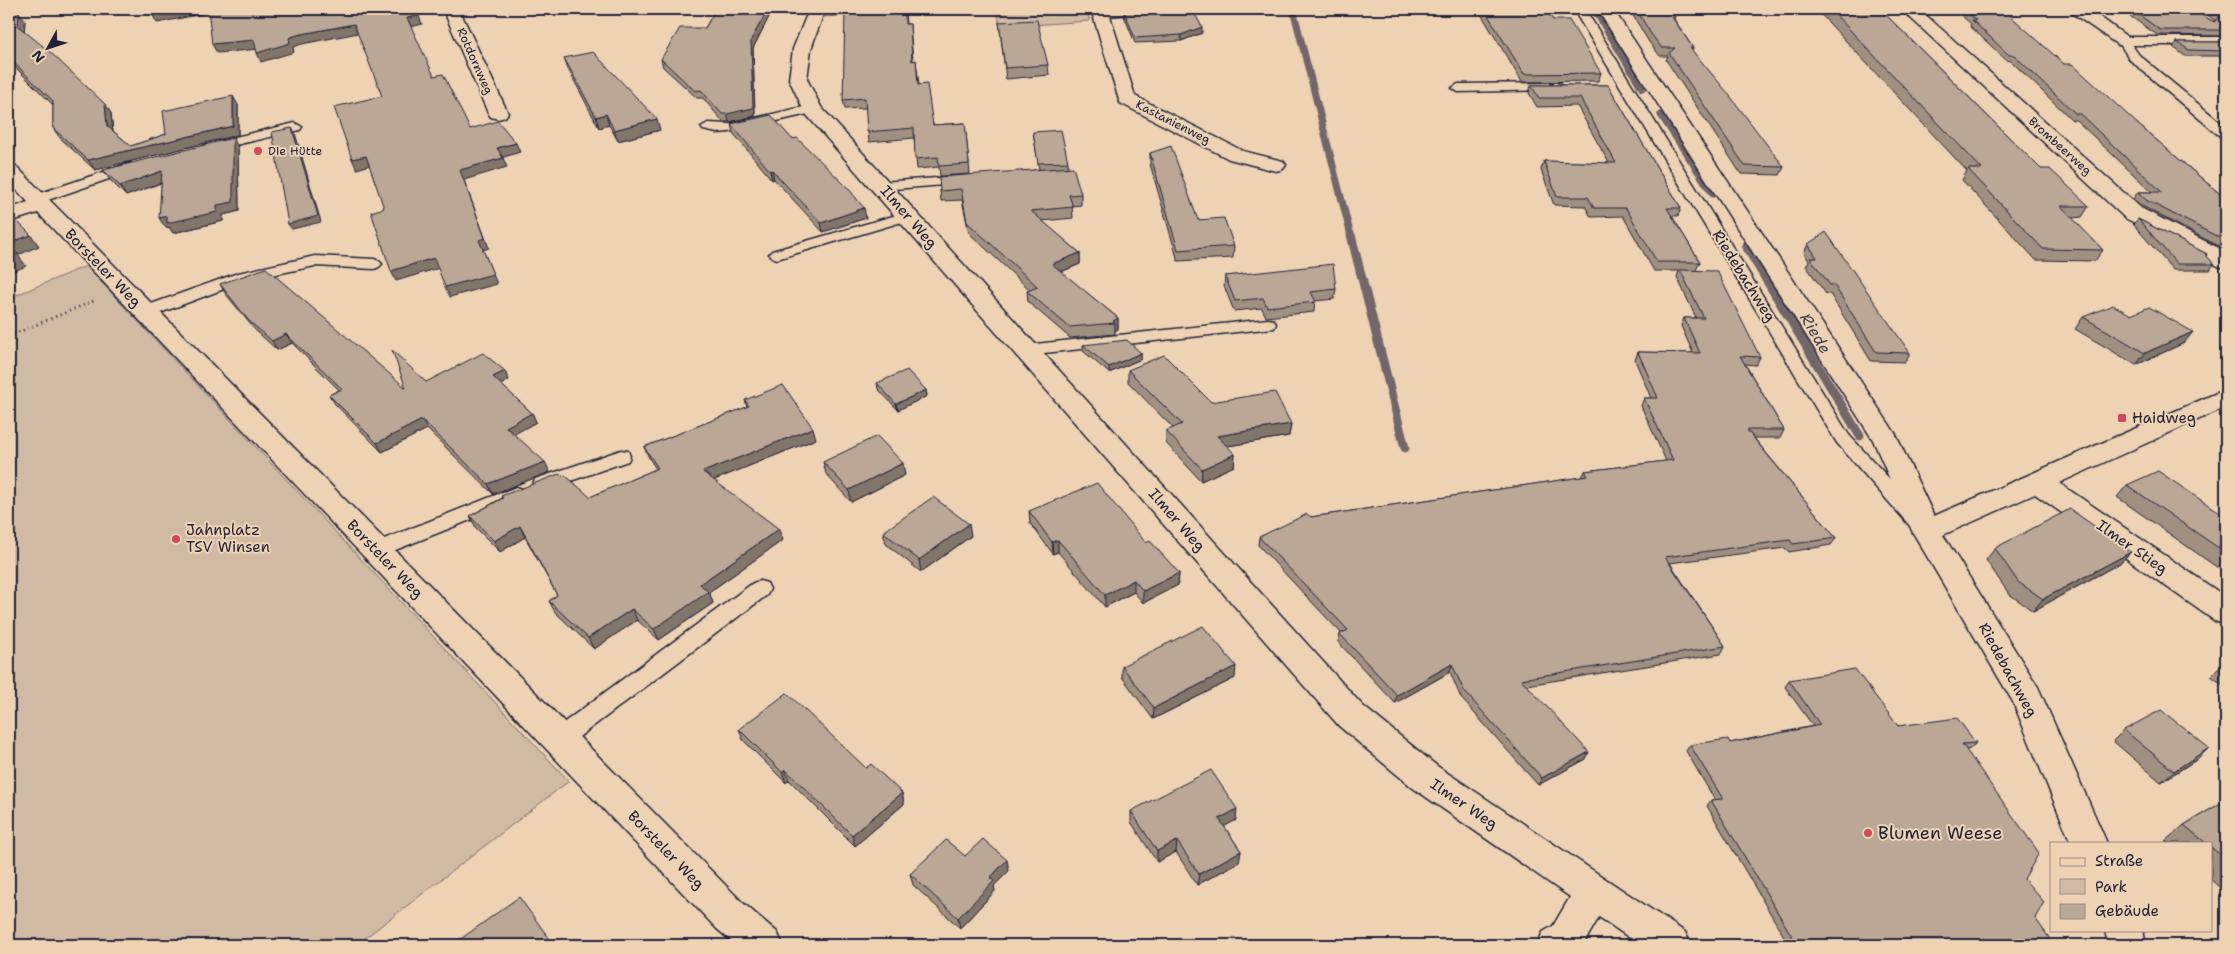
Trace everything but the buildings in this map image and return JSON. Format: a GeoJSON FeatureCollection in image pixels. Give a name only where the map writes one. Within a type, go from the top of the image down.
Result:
{"type":"FeatureCollection","features":[{"type":"Feature","properties":{"kind":"street","name":"Rotdornweg"},"geometry":{"type":"LineString","coordinates":[[451,9],[498,113]]}},
{"type":"Feature","properties":{"kind":"street","name":"Ilmer Weg"},"geometry":{"type":"LineString","coordinates":[[817,9],[802,50],[798,80],[812,109],[1351,716],[1425,777],[1672,945]]}},
{"type":"Feature","properties":{"kind":"street","name":"Kastanienweg"},"geometry":{"type":"LineString","coordinates":[[1132,9],[1100,10],[1127,99],[1236,155],[1276,165]]}},
{"type":"Feature","properties":{"kind":"street","name":"Riedebachweg"},"geometry":{"type":"LineString","coordinates":[[1606,9],[1886,439],[1926,531],[2027,698],[2089,842]]}},
{"type":"Feature","properties":{"kind":"street","name":"Brombeerweg"},"geometry":{"type":"LineString","coordinates":[[1909,9],[2133,213],[2226,261]]}},
{"type":"Feature","properties":{"kind":"street"},"geometry":{"type":"LineString","coordinates":[[2078,9],[2124,41]]}},
{"type":"Feature","properties":{"kind":"street","name":"Borsteler Weg"},"geometry":{"type":"LineString","coordinates":[[9,170],[730,916],[764,945]]}},
{"type":"Feature","properties":{"kind":"street"},"geometry":{"type":"LineString","coordinates":[[9,216],[39,202]]}},
{"type":"Feature","properties":{"kind":"street"},"geometry":{"type":"LineString","coordinates":[[1926,531],[2226,396]]}},
{"type":"Feature","properties":{"kind":"street","name":"Ilmer Stieg"},"geometry":{"type":"LineString","coordinates":[[2037,481],[2226,613]]}},
{"type":"Feature","properties":{"kind":"street"},"geometry":{"type":"LineString","coordinates":[[1556,945],[1566,939],[1594,891]]}},
{"type":"Feature","properties":{"kind":"street"},"geometry":{"type":"LineString","coordinates":[[2124,932],[2127,945]]}},
{"type":"Feature","properties":{"kind":"lane","name":"Riedebachweg"},"geometry":{"type":"LineString","coordinates":[[1579,9],[1843,439],[1926,531]]}},
{"type":"Feature","properties":{"kind":"lane"},"geometry":{"type":"LineString","coordinates":[[2124,41],[2226,41]]}},
{"type":"Feature","properties":{"kind":"lane"},"geometry":{"type":"LineString","coordinates":[[2124,41],[2134,57],[2226,134]]}},
{"type":"Feature","properties":{"kind":"lane"},"geometry":{"type":"LineString","coordinates":[[1458,88],[1565,87]]}},
{"type":"Feature","properties":{"kind":"lane"},"geometry":{"type":"LineString","coordinates":[[1610,87],[1628,88]]}},
{"type":"Feature","properties":{"kind":"lane"},"geometry":{"type":"LineString","coordinates":[[708,126],[717,129],[729,128],[812,109]]}},
{"type":"Feature","properties":{"kind":"lane"},"geometry":{"type":"LineString","coordinates":[[194,151],[295,127]]}},
{"type":"Feature","properties":{"kind":"lane"},"geometry":{"type":"LineString","coordinates":[[39,202],[106,174],[144,163]]}},
{"type":"Feature","properties":{"kind":"lane"},"geometry":{"type":"LineString","coordinates":[[881,186],[979,179]]}},
{"type":"Feature","properties":{"kind":"lane"},"geometry":{"type":"LineString","coordinates":[[778,254],[907,216]]}},
{"type":"Feature","properties":{"kind":"lane"},"geometry":{"type":"LineString","coordinates":[[146,312],[244,276],[315,260],[374,264]]}},
{"type":"Feature","properties":{"kind":"lane"},"geometry":{"type":"LineString","coordinates":[[1026,350],[1268,324]]}},
{"type":"Feature","properties":{"kind":"lane"},"geometry":{"type":"LineString","coordinates":[[376,550],[546,482],[621,456]]}},
{"type":"Feature","properties":{"kind":"lane"},"geometry":{"type":"LineString","coordinates":[[559,739],[760,589]]}},
{"type":"Feature","properties":{"kind":"path"},"geometry":{"type":"LineString","coordinates":[[9,336],[124,289]]}},
{"type":"Feature","properties":{"kind":"green space"},"geometry":{"type":"Polygon","coordinates":[[[826,9],[953,9],[824,17],[826,9]]]}},
{"type":"Feature","properties":{"kind":"green space"},"geometry":{"type":"Polygon","coordinates":[[[997,9],[1086,9],[1090,21],[1000,27],[997,9]]]}},
{"type":"Feature","properties":{"kind":"green space","name":"Jahnplatz TSV Winsen"},"geometry":{"type":"Polygon","coordinates":[[[86,266],[569,781],[356,945],[9,945],[9,298],[86,266]]]}},
{"type":"Feature","properties":{"kind":"waterway"},"geometry":{"type":"LineString","coordinates":[[1293,9],[1351,236]]}},
{"type":"Feature","properties":{"kind":"waterway","name":"Riede"},"geometry":{"type":"LineString","coordinates":[[1594,9],[1642,88]]}},
{"type":"Feature","properties":{"kind":"waterway","name":"Riede"},"geometry":{"type":"LineString","coordinates":[[1661,115],[1713,194]]}},
{"type":"Feature","properties":{"kind":"waterway"},"geometry":{"type":"LineString","coordinates":[[1351,235],[1405,448]]}},
{"type":"Feature","properties":{"kind":"waterway","name":"Riede"},"geometry":{"type":"LineString","coordinates":[[1746,246],[1860,436]]}},
{"type":"Feature","properties":{"kind":"place","name":"Die Hütte"},"geometry":{"type":"Point","coordinates":[258,151]}},
{"type":"Feature","properties":{"kind":"place","name":"Haidweg"},"geometry":{"type":"Point","coordinates":[2122,418]}},
{"type":"Feature","properties":{"kind":"place","name":"Jahnplatz TSV Winsen"},"geometry":{"type":"Point","coordinates":[176,539]}},
{"type":"Feature","properties":{"kind":"place","name":"Blumen Weese"},"geometry":{"type":"Point","coordinates":[1868,833]}}]}
